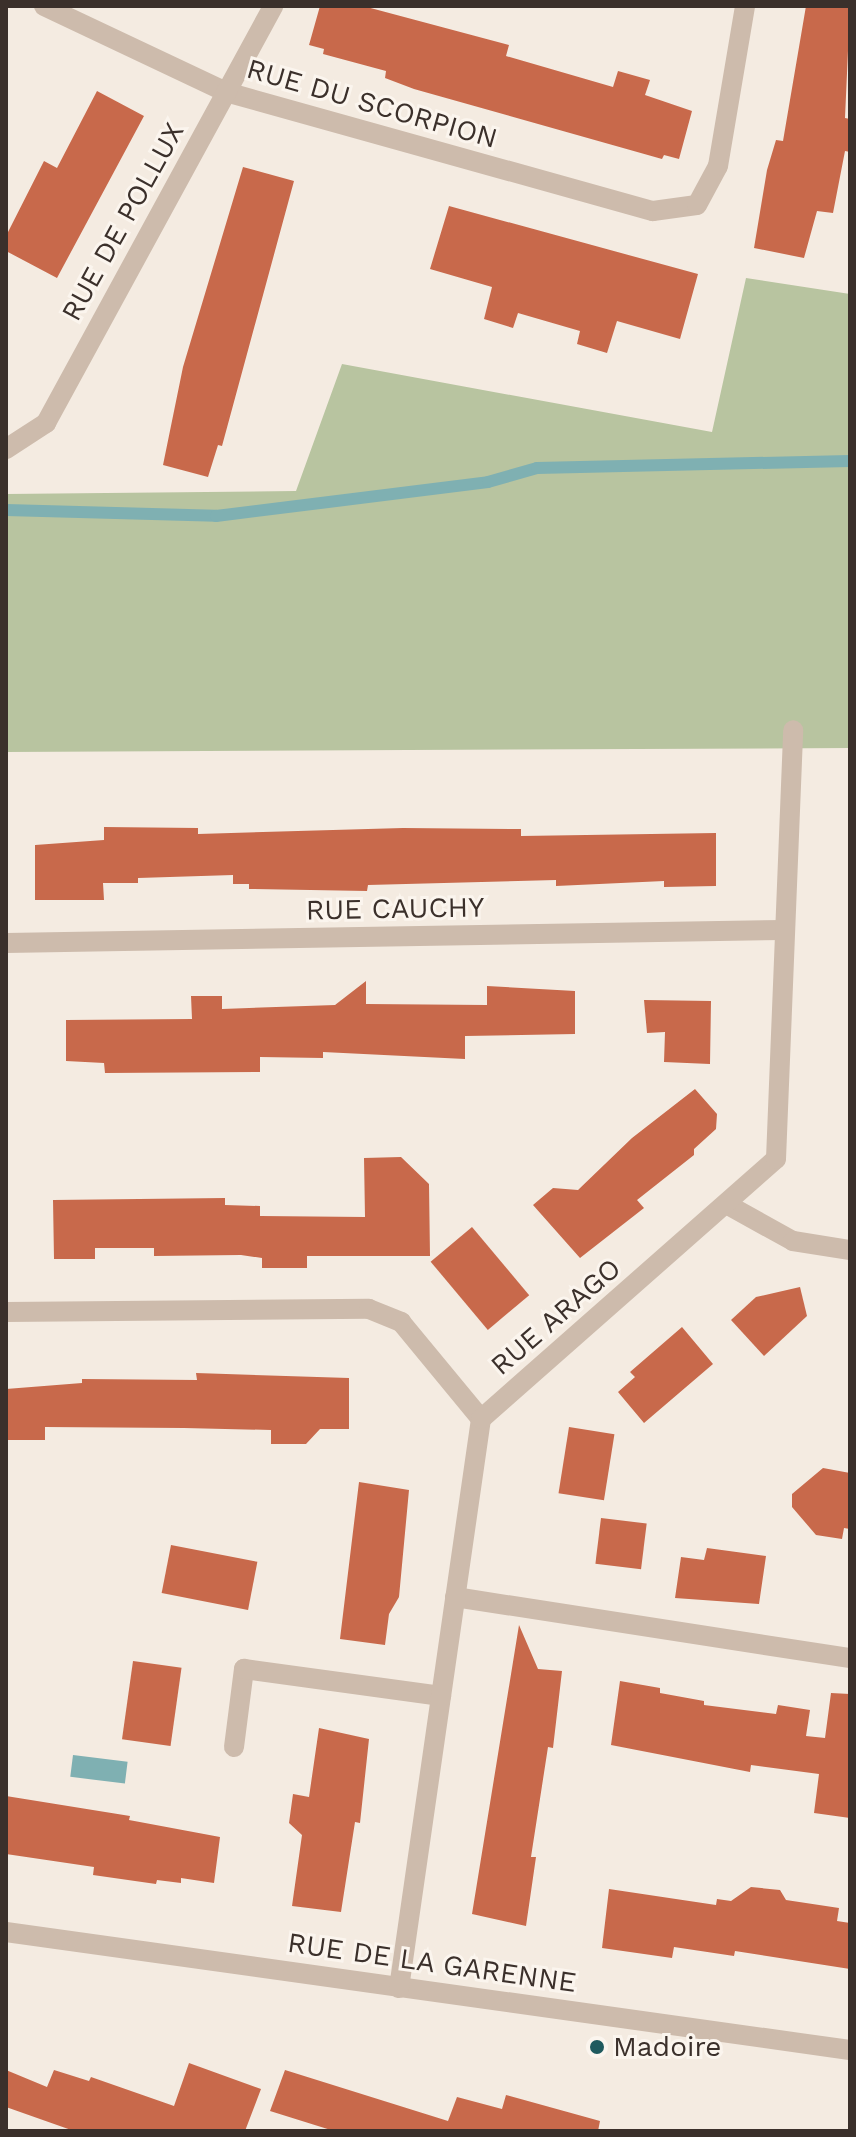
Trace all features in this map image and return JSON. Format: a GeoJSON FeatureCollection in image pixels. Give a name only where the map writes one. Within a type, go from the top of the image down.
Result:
{"type":"FeatureCollection","features":[{"type":"Feature","properties":{"kind":"street","name":"RUE DU SCORPION"},"geometry":{"type":"LineString","coordinates":[[44,6],[226,92],[653,211],[697,205],[718,166],[745,6]]}},
{"type":"Feature","properties":{"kind":"street","name":"RUE DE POLLUX"},"geometry":{"type":"LineString","coordinates":[[6,449],[46,423],[273,6]]}},
{"type":"Feature","properties":{"kind":"street","name":"RUE ARAGO"},"geometry":{"type":"LineString","coordinates":[[481,1419],[728,1205],[776,1159],[793,730]]}},
{"type":"Feature","properties":{"kind":"street","name":"RUE CAUCHY"},"geometry":{"type":"LineString","coordinates":[[6,943],[784,930]]}},
{"type":"Feature","properties":{"kind":"street"},"geometry":{"type":"LineString","coordinates":[[728,1205],[793,1241],[850,1250]]}},
{"type":"Feature","properties":{"kind":"street"},"geometry":{"type":"LineString","coordinates":[[6,1312],[369,1309],[401,1322],[481,1419],[399,1988]]}},
{"type":"Feature","properties":{"kind":"street"},"geometry":{"type":"LineString","coordinates":[[455,1597],[850,1658]]}},
{"type":"Feature","properties":{"kind":"street"},"geometry":{"type":"LineString","coordinates":[[234,1747],[244,1669],[441,1696]]}},
{"type":"Feature","properties":{"kind":"street","name":"RUE DE LA GARENNE"},"geometry":{"type":"LineString","coordinates":[[6,1932],[850,2050]]}},
{"type":"Feature","properties":{"kind":"green space"},"geometry":{"type":"Polygon","coordinates":[[[746,278],[850,294],[850,748],[6,752],[6,494],[296,491],[342,364],[712,432],[746,278]]]}},
{"type":"Feature","properties":{"kind":"water"},"geometry":{"type":"Polygon","coordinates":[[[73,1755],[128,1762],[125,1784],[70,1777],[73,1755]]]}},
{"type":"Feature","properties":{"kind":"building"},"geometry":{"type":"Polygon","coordinates":[[[320,6],[363,6],[509,45],[506,56],[613,87],[618,71],[650,80],[645,95],[692,111],[679,159],[664,155],[662,159],[414,89],[385,78],[386,71],[323,54],[324,49],[309,45],[320,6]]]}},
{"type":"Feature","properties":{"kind":"building"},"geometry":{"type":"Polygon","coordinates":[[[806,6],[850,6],[845,118],[850,119],[850,152],[845,151],[833,213],[817,211],[804,258],[754,248],[767,170],[776,140],[783,141],[806,6]]]}},
{"type":"Feature","properties":{"kind":"building"},"geometry":{"type":"Polygon","coordinates":[[[97,91],[144,116],[57,278],[6,251],[6,236],[44,161],[57,168],[97,91]]]}},
{"type":"Feature","properties":{"kind":"building"},"geometry":{"type":"Polygon","coordinates":[[[243,167],[294,181],[222,446],[218,445],[208,477],[163,465],[183,367],[243,167]]]}},
{"type":"Feature","properties":{"kind":"building"},"geometry":{"type":"Polygon","coordinates":[[[449,206],[698,274],[680,339],[617,321],[607,353],[577,344],[580,331],[518,313],[513,328],[484,319],[492,287],[430,269],[449,206]]]}},
{"type":"Feature","properties":{"kind":"building"},"geometry":{"type":"Polygon","coordinates":[[[104,827],[198,828],[198,834],[403,828],[521,829],[521,836],[716,833],[716,886],[664,887],[664,881],[556,886],[556,880],[368,885],[367,891],[249,889],[249,884],[233,884],[233,875],[138,878],[138,883],[103,883],[104,900],[35,900],[35,845],[104,840],[104,827]]]}},
{"type":"Feature","properties":{"kind":"building"},"geometry":{"type":"Polygon","coordinates":[[[366,981],[366,1004],[487,1005],[487,986],[575,991],[575,1034],[465,1036],[465,1059],[323,1052],[323,1058],[260,1057],[260,1072],[105,1073],[104,1063],[66,1061],[66,1020],[192,1019],[191,996],[222,996],[222,1009],[335,1005],[366,981]]]}},
{"type":"Feature","properties":{"kind":"building"},"geometry":{"type":"Polygon","coordinates":[[[644,1000],[711,1001],[710,1064],[664,1062],[665,1032],[647,1033],[644,1000]]]}},
{"type":"Feature","properties":{"kind":"building"},"geometry":{"type":"Polygon","coordinates":[[[695,1089],[717,1114],[716,1129],[694,1149],[694,1155],[637,1200],[644,1208],[580,1258],[533,1205],[553,1188],[578,1190],[632,1138],[695,1089]]]}},
{"type":"Feature","properties":{"kind":"building"},"geometry":{"type":"Polygon","coordinates":[[[401,1157],[429,1184],[430,1256],[307,1256],[307,1268],[262,1268],[262,1258],[241,1255],[154,1256],[154,1248],[95,1248],[95,1259],[54,1259],[53,1200],[225,1198],[225,1205],[260,1206],[260,1216],[365,1217],[364,1158],[401,1157]]]}},
{"type":"Feature","properties":{"kind":"building"},"geometry":{"type":"Polygon","coordinates":[[[472,1227],[529,1295],[488,1330],[431,1262],[472,1227]]]}},
{"type":"Feature","properties":{"kind":"building"},"geometry":{"type":"Polygon","coordinates":[[[800,1287],[807,1316],[764,1356],[731,1320],[756,1297],[800,1287]]]}},
{"type":"Feature","properties":{"kind":"building"},"geometry":{"type":"Polygon","coordinates":[[[682,1327],[713,1364],[644,1423],[618,1392],[635,1377],[630,1372],[682,1327]]]}},
{"type":"Feature","properties":{"kind":"building"},"geometry":{"type":"Polygon","coordinates":[[[196,1373],[349,1378],[349,1429],[320,1429],[306,1444],[271,1444],[271,1430],[184,1428],[45,1427],[45,1440],[6,1440],[6,1389],[82,1383],[82,1379],[197,1380],[196,1373]]]}},
{"type":"Feature","properties":{"kind":"building"},"geometry":{"type":"Polygon","coordinates":[[[569,1427],[614,1434],[604,1500],[559,1493],[569,1427]]]}},
{"type":"Feature","properties":{"kind":"building"},"geometry":{"type":"Polygon","coordinates":[[[823,1468],[850,1473],[850,1529],[844,1528],[842,1539],[816,1535],[792,1507],[792,1494],[823,1468]]]}},
{"type":"Feature","properties":{"kind":"building"},"geometry":{"type":"Polygon","coordinates":[[[359,1482],[409,1490],[399,1597],[389,1614],[385,1645],[340,1639],[359,1482]]]}},
{"type":"Feature","properties":{"kind":"building"},"geometry":{"type":"Polygon","coordinates":[[[601,1518],[647,1524],[641,1569],[595,1564],[601,1518]]]}},
{"type":"Feature","properties":{"kind":"building"},"geometry":{"type":"Polygon","coordinates":[[[171,1545],[257,1562],[248,1610],[162,1593],[171,1545]]]}},
{"type":"Feature","properties":{"kind":"building"},"geometry":{"type":"Polygon","coordinates":[[[707,1548],[766,1556],[759,1604],[675,1598],[681,1557],[704,1560],[707,1548]]]}},
{"type":"Feature","properties":{"kind":"building"},"geometry":{"type":"Polygon","coordinates":[[[519,1625],[538,1669],[562,1671],[553,1748],[548,1747],[531,1857],[536,1857],[526,1926],[472,1914],[519,1625]]]}},
{"type":"Feature","properties":{"kind":"building"},"geometry":{"type":"Polygon","coordinates":[[[133,1661],[182,1668],[171,1746],[122,1739],[133,1661]]]}},
{"type":"Feature","properties":{"kind":"building"},"geometry":{"type":"Polygon","coordinates":[[[620,1681],[660,1688],[660,1693],[704,1701],[704,1705],[776,1714],[778,1705],[810,1710],[806,1736],[825,1738],[831,1693],[850,1694],[850,1818],[814,1813],[819,1774],[751,1765],[750,1772],[611,1745],[620,1681]]]}},
{"type":"Feature","properties":{"kind":"building"},"geometry":{"type":"Polygon","coordinates":[[[319,1728],[369,1739],[360,1823],[355,1822],[341,1912],[292,1906],[302,1835],[289,1823],[293,1794],[309,1797],[319,1728]]]}},
{"type":"Feature","properties":{"kind":"building"},"geometry":{"type":"Polygon","coordinates":[[[6,1796],[130,1816],[129,1820],[220,1837],[214,1883],[181,1878],[181,1883],[157,1880],[156,1884],[93,1875],[94,1867],[6,1854],[6,1796]]]}},
{"type":"Feature","properties":{"kind":"building"},"geometry":{"type":"Polygon","coordinates":[[[751,1887],[780,1890],[786,1900],[839,1908],[837,1921],[850,1923],[850,1969],[735,1951],[734,1956],[674,1947],[672,1958],[602,1948],[609,1889],[716,1905],[717,1899],[731,1901],[751,1887]]]}},
{"type":"Feature","properties":{"kind":"building"},"geometry":{"type":"Polygon","coordinates":[[[189,2063],[261,2089],[245,2131],[74,2131],[6,2107],[6,2070],[47,2087],[54,2070],[89,2081],[91,2077],[174,2106],[189,2063]]]}},
{"type":"Feature","properties":{"kind":"building"},"geometry":{"type":"Polygon","coordinates":[[[285,2070],[448,2121],[457,2097],[502,2109],[506,2095],[600,2121],[598,2131],[334,2131],[270,2111],[285,2070]]]}},
{"type":"Feature","properties":{"kind":"waterway"},"geometry":{"type":"LineString","coordinates":[[6,510],[216,516],[488,482],[537,468],[850,461]]}},
{"type":"Feature","properties":{"kind":"place","name":"Madoire"},"geometry":{"type":"Point","coordinates":[597,2047]}}]}
